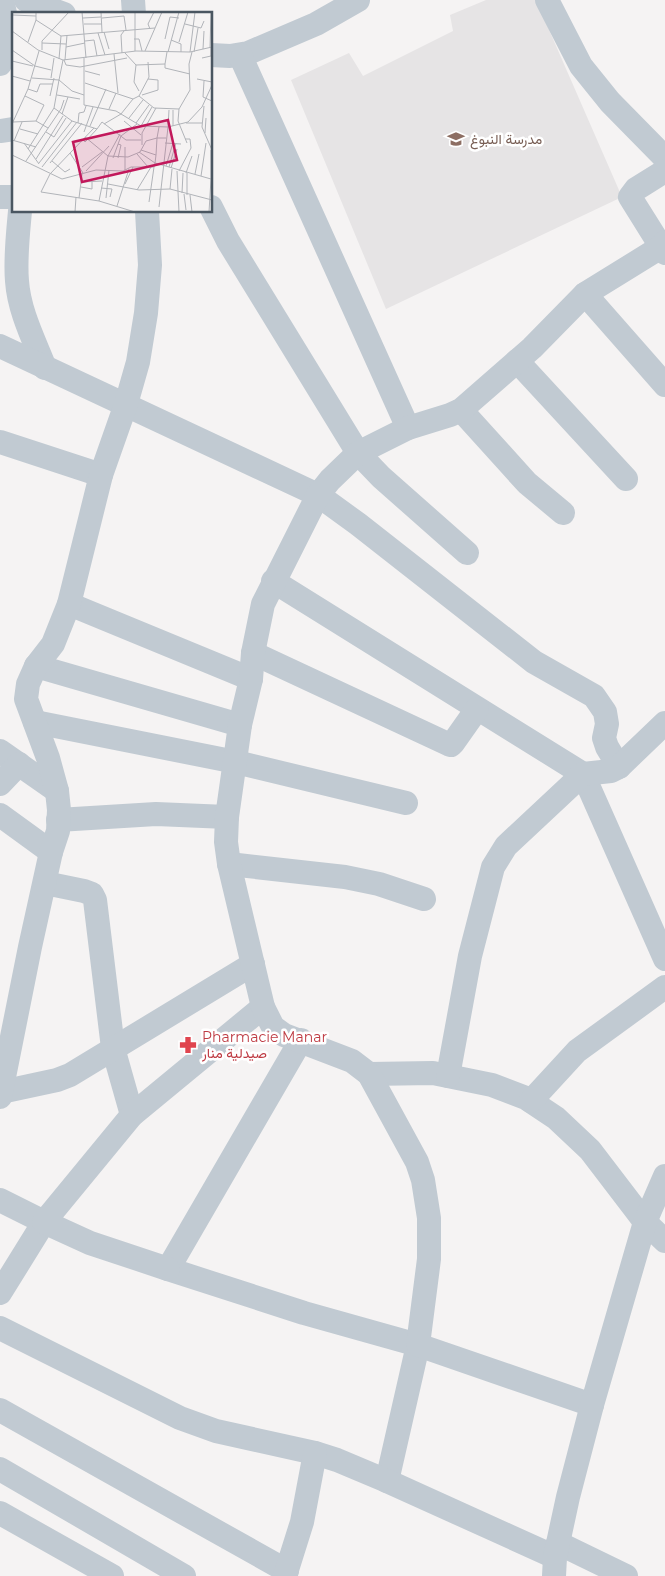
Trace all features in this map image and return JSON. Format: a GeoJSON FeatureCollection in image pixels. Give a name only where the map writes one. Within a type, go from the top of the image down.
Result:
{"type":"FeatureCollection","features":[{"type":"Feature","properties":{"kind":"street"},"geometry":{"type":"LineString","coordinates":[[0,64],[4,56],[9,27],[2,0]]}},
{"type":"Feature","properties":{"kind":"street"},"geometry":{"type":"LineString","coordinates":[[26,0],[59,12]]}},
{"type":"Feature","properties":{"kind":"street"},"geometry":{"type":"LineString","coordinates":[[212,55],[240,55],[316,24],[329,4],[358,0]]}},
{"type":"Feature","properties":{"kind":"street"},"geometry":{"type":"LineString","coordinates":[[547,0],[581,66],[610,102],[665,158]]}},
{"type":"Feature","properties":{"kind":"street"},"geometry":{"type":"LineString","coordinates":[[240,55],[408,428]]}},
{"type":"Feature","properties":{"kind":"street"},"geometry":{"type":"LineString","coordinates":[[387,1481],[418,1345],[429,1259],[429,1218],[423,1180],[417,1162],[369,1074],[352,1061],[284,1035],[273,1027],[263,1007],[229,864],[226,842],[227,817],[240,725],[251,679],[253,653],[263,604],[318,495],[330,480],[358,453],[408,428],[461,410],[532,348],[585,294],[664,247],[630,197],[636,189],[665,171]]}},
{"type":"Feature","properties":{"kind":"street"},"geometry":{"type":"LineString","coordinates":[[212,209],[228,241],[358,453],[467,553]]}},
{"type":"Feature","properties":{"kind":"street"},"geometry":{"type":"LineString","coordinates":[[20,212],[16,255],[20,303],[45,368]]}},
{"type":"Feature","properties":{"kind":"street"},"geometry":{"type":"LineString","coordinates":[[147,212],[150,265],[146,313],[138,362],[126,404],[101,475],[69,604],[53,644],[36,666],[28,684],[26,699],[48,758],[57,791],[59,810],[58,832],[51,852],[30,947],[0,1095],[70,1075],[253,964]]}},
{"type":"Feature","properties":{"kind":"street"},"geometry":{"type":"LineString","coordinates":[[585,294],[665,386]]}},
{"type":"Feature","properties":{"kind":"street"},"geometry":{"type":"LineString","coordinates":[[0,346],[318,495],[358,524],[534,662],[594,696],[605,712],[604,738],[619,766]]}},
{"type":"Feature","properties":{"kind":"street"},"geometry":{"type":"LineString","coordinates":[[517,361],[626,479]]}},
{"type":"Feature","properties":{"kind":"street"},"geometry":{"type":"LineString","coordinates":[[461,410],[527,482],[563,513]]}},
{"type":"Feature","properties":{"kind":"street"},"geometry":{"type":"LineString","coordinates":[[0,442],[101,475]]}},
{"type":"Feature","properties":{"kind":"street"},"geometry":{"type":"LineString","coordinates":[[273,581],[583,774],[665,959]]}},
{"type":"Feature","properties":{"kind":"street"},"geometry":{"type":"LineString","coordinates":[[69,604],[251,679]]}},
{"type":"Feature","properties":{"kind":"street"},"geometry":{"type":"LineString","coordinates":[[253,653],[451,745],[477,709]]}},
{"type":"Feature","properties":{"kind":"street"},"geometry":{"type":"LineString","coordinates":[[36,666],[240,725]]}},
{"type":"Feature","properties":{"kind":"street"},"geometry":{"type":"LineString","coordinates":[[35,722],[236,762],[406,803]]}},
{"type":"Feature","properties":{"kind":"street"},"geometry":{"type":"LineString","coordinates":[[448,1076],[470,956],[493,867],[506,846],[583,774],[612,771],[665,723]]}},
{"type":"Feature","properties":{"kind":"street"},"geometry":{"type":"LineString","coordinates":[[0,784],[9,758],[57,791]]}},
{"type":"Feature","properties":{"kind":"street"},"geometry":{"type":"LineString","coordinates":[[58,820],[156,814],[227,817]]}},
{"type":"Feature","properties":{"kind":"street"},"geometry":{"type":"LineString","coordinates":[[0,815],[51,852]]}},
{"type":"Feature","properties":{"kind":"street"},"geometry":{"type":"LineString","coordinates":[[229,864],[345,877],[379,884],[424,899]]}},
{"type":"Feature","properties":{"kind":"street"},"geometry":{"type":"LineString","coordinates":[[45,883],[84,891],[92,894],[95,900],[113,1048],[132,1115]]}},
{"type":"Feature","properties":{"kind":"street"},"geometry":{"type":"LineString","coordinates":[[531,1101],[577,1051],[665,987]]}},
{"type":"Feature","properties":{"kind":"street"},"geometry":{"type":"LineString","coordinates":[[0,1293],[44,1222],[132,1115],[263,1007]]}},
{"type":"Feature","properties":{"kind":"street"},"geometry":{"type":"LineString","coordinates":[[168,1269],[301,1040]]}},
{"type":"Feature","properties":{"kind":"street"},"geometry":{"type":"LineString","coordinates":[[369,1074],[433,1073],[492,1085],[531,1101],[556,1118],[590,1150],[645,1222],[665,1241]]}},
{"type":"Feature","properties":{"kind":"street"},"geometry":{"type":"LineString","coordinates":[[556,1559],[592,1405],[645,1222],[665,1176]]}},
{"type":"Feature","properties":{"kind":"street"},"geometry":{"type":"LineString","coordinates":[[0,1200],[90,1243],[304,1313],[418,1345],[592,1405]]}},
{"type":"Feature","properties":{"kind":"street"},"geometry":{"type":"LineString","coordinates":[[0,1328],[180,1418],[216,1431],[315,1453],[387,1481],[556,1559],[626,1576]]}},
{"type":"Feature","properties":{"kind":"street"},"geometry":{"type":"LineString","coordinates":[[0,1410],[286,1574],[302,1522],[315,1453]]}},
{"type":"Feature","properties":{"kind":"street"},"geometry":{"type":"LineString","coordinates":[[0,1469],[184,1576]]}},
{"type":"Feature","properties":{"kind":"street"},"geometry":{"type":"LineString","coordinates":[[0,1513],[112,1576]]}},
{"type":"Feature","properties":{"kind":"shaded area","name":"مدرسة النبوغ"},"geometry":{"type":"Polygon","coordinates":[[[486,0],[536,0],[622,197],[386,309],[291,80],[349,53],[363,76],[453,31],[450,15],[486,0]]]}},
{"type":"Feature","properties":{"kind":"place","name":"مدرسة النبوغ"},"geometry":{"type":"Point","coordinates":[456,139]}},
{"type":"Feature","properties":{"kind":"place","name":"Pharmacie Manar صيدلية منار"},"geometry":{"type":"Point","coordinates":[188,1045]}}]}
